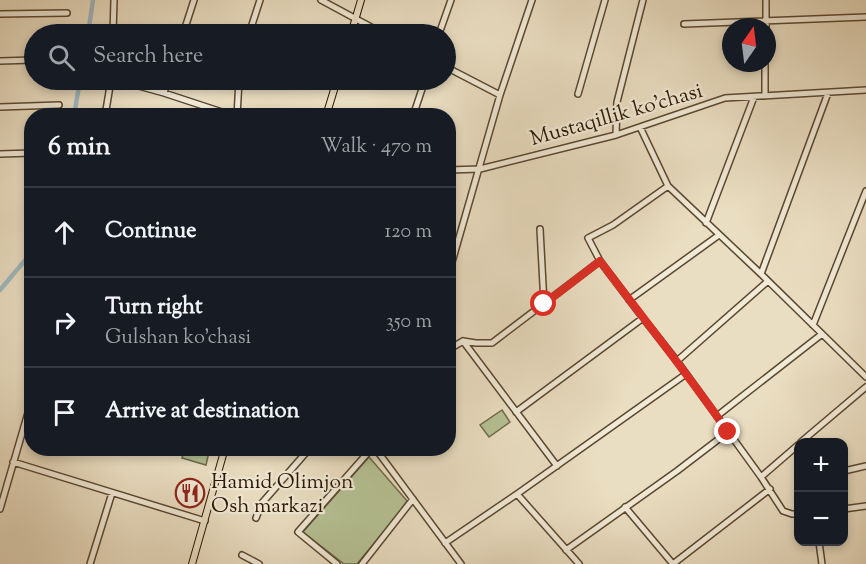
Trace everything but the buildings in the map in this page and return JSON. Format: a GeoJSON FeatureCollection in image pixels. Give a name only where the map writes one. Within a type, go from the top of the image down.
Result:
{"type":"FeatureCollection","features":[{"type":"Feature","properties":{"kind":"main road"},"geometry":{"type":"LineString","coordinates":[[355,24],[361,0]]}},
{"type":"Feature","properties":{"kind":"main road"},"geometry":{"type":"LineString","coordinates":[[329,108],[335,90]]}},
{"type":"Feature","properties":{"kind":"main road"},"geometry":{"type":"LineString","coordinates":[[192,564],[223,456]]}},
{"type":"Feature","properties":{"kind":"street"},"geometry":{"type":"LineString","coordinates":[[113,24],[114,0]]}},
{"type":"Feature","properties":{"kind":"street"},"geometry":{"type":"LineString","coordinates":[[186,24],[194,0]]}},
{"type":"Feature","properties":{"kind":"street"},"geometry":{"type":"LineString","coordinates":[[252,24],[260,0]]}},
{"type":"Feature","properties":{"kind":"street"},"geometry":{"type":"LineString","coordinates":[[321,0],[364,24]]}},
{"type":"Feature","properties":{"kind":"street"},"geometry":{"type":"LineString","coordinates":[[443,24],[451,0]]}},
{"type":"Feature","properties":{"kind":"street"},"geometry":{"type":"LineString","coordinates":[[456,249],[500,95],[532,0]]}},
{"type":"Feature","properties":{"kind":"street"},"geometry":{"type":"LineString","coordinates":[[578,94],[605,0]]}},
{"type":"Feature","properties":{"kind":"street"},"geometry":{"type":"LineString","coordinates":[[616,135],[617,102],[643,0]]}},
{"type":"Feature","properties":{"kind":"street"},"geometry":{"type":"LineString","coordinates":[[766,0],[766,18]]}},
{"type":"Feature","properties":{"kind":"street"},"geometry":{"type":"LineString","coordinates":[[0,14],[67,13]]}},
{"type":"Feature","properties":{"kind":"street"},"geometry":{"type":"LineString","coordinates":[[776,23],[866,17]]}},
{"type":"Feature","properties":{"kind":"street"},"geometry":{"type":"LineString","coordinates":[[684,24],[722,24]]}},
{"type":"Feature","properties":{"kind":"street"},"geometry":{"type":"LineString","coordinates":[[0,61],[24,60]]}},
{"type":"Feature","properties":{"kind":"street"},"geometry":{"type":"LineString","coordinates":[[456,72],[500,95]]}},
{"type":"Feature","properties":{"kind":"street"},"geometry":{"type":"LineString","coordinates":[[765,72],[765,96]]}},
{"type":"Feature","properties":{"kind":"street"},"geometry":{"type":"LineString","coordinates":[[106,108],[109,90]]}},
{"type":"Feature","properties":{"kind":"street"},"geometry":{"type":"LineString","coordinates":[[153,90],[211,108]]}},
{"type":"Feature","properties":{"kind":"street"},"geometry":{"type":"LineString","coordinates":[[237,108],[238,90]]}},
{"type":"Feature","properties":{"kind":"street"},"geometry":{"type":"LineString","coordinates":[[416,108],[422,90]]}},
{"type":"Feature","properties":{"kind":"street","name":"Mustaqillik ko'chasi"},"geometry":{"type":"LineString","coordinates":[[456,170],[480,169],[616,135],[725,98],[866,90]]}},
{"type":"Feature","properties":{"kind":"street"},"geometry":{"type":"LineString","coordinates":[[761,274],[828,93]]}},
{"type":"Feature","properties":{"kind":"street"},"geometry":{"type":"LineString","coordinates":[[706,223],[754,97]]}},
{"type":"Feature","properties":{"kind":"street"},"geometry":{"type":"LineString","coordinates":[[0,107],[59,105]]}},
{"type":"Feature","properties":{"kind":"street"},"geometry":{"type":"LineString","coordinates":[[640,127],[668,186],[866,377]]}},
{"type":"Feature","properties":{"kind":"street"},"geometry":{"type":"LineString","coordinates":[[0,154],[24,153]]}},
{"type":"Feature","properties":{"kind":"street"},"geometry":{"type":"LineString","coordinates":[[668,186],[613,225],[588,238],[600,261],[677,361],[770,489],[783,512],[794,514]]}},
{"type":"Feature","properties":{"kind":"street"},"geometry":{"type":"LineString","coordinates":[[813,325],[866,191]]}},
{"type":"Feature","properties":{"kind":"street"},"geometry":{"type":"LineString","coordinates":[[540,228],[544,304]]}},
{"type":"Feature","properties":{"kind":"street"},"geometry":{"type":"LineString","coordinates":[[629,300],[719,235]]}},
{"type":"Feature","properties":{"kind":"street"},"geometry":{"type":"LineString","coordinates":[[456,345],[463,341],[492,343],[600,261]]}},
{"type":"Feature","properties":{"kind":"street"},"geometry":{"type":"LineString","coordinates":[[677,361],[768,281]]}},
{"type":"Feature","properties":{"kind":"street"},"geometry":{"type":"LineString","coordinates":[[516,412],[643,318]]}},
{"type":"Feature","properties":{"kind":"street"},"geometry":{"type":"LineString","coordinates":[[717,416],[822,334]]}},
{"type":"Feature","properties":{"kind":"street"},"geometry":{"type":"LineString","coordinates":[[463,341],[556,466]]}},
{"type":"Feature","properties":{"kind":"street"},"geometry":{"type":"LineString","coordinates":[[445,543],[686,374]]}},
{"type":"Feature","properties":{"kind":"street"},"geometry":{"type":"LineString","coordinates":[[807,438],[866,387]]}},
{"type":"Feature","properties":{"kind":"street"},"geometry":{"type":"LineString","coordinates":[[0,509],[24,426]]}},
{"type":"Feature","properties":{"kind":"street"},"geometry":{"type":"LineString","coordinates":[[566,550],[728,432]]}},
{"type":"Feature","properties":{"kind":"street"},"geometry":{"type":"LineString","coordinates":[[761,477],[794,449]]}},
{"type":"Feature","properties":{"kind":"street"},"geometry":{"type":"LineString","coordinates":[[256,518],[262,503],[303,456]]}},
{"type":"Feature","properties":{"kind":"street"},"geometry":{"type":"LineString","coordinates":[[337,564],[298,532],[366,456]]}},
{"type":"Feature","properties":{"kind":"street"},"geometry":{"type":"LineString","coordinates":[[379,456],[445,543],[456,562]]}},
{"type":"Feature","properties":{"kind":"street"},"geometry":{"type":"LineString","coordinates":[[13,462],[205,521]]}},
{"type":"Feature","properties":{"kind":"street"},"geometry":{"type":"LineString","coordinates":[[848,470],[866,466]]}},
{"type":"Feature","properties":{"kind":"street"},"geometry":{"type":"LineString","coordinates":[[625,507],[673,564],[770,489]]}},
{"type":"Feature","properties":{"kind":"street"},"geometry":{"type":"LineString","coordinates":[[90,564],[112,493]]}},
{"type":"Feature","properties":{"kind":"street"},"geometry":{"type":"LineString","coordinates":[[517,494],[579,564]]}},
{"type":"Feature","properties":{"kind":"street"},"geometry":{"type":"LineString","coordinates":[[362,564],[412,499]]}},
{"type":"Feature","properties":{"kind":"street"},"geometry":{"type":"LineString","coordinates":[[848,508],[866,506]]}},
{"type":"Feature","properties":{"kind":"street"},"geometry":{"type":"LineString","coordinates":[[820,546],[822,564]]}},
{"type":"Feature","properties":{"kind":"street"},"geometry":{"type":"LineString","coordinates":[[242,555],[259,564]]}},
{"type":"Feature","properties":{"kind":"green space"},"geometry":{"type":"Polygon","coordinates":[[[502,410],[510,422],[489,437],[480,425],[502,410]]]}},
{"type":"Feature","properties":{"kind":"green space"},"geometry":{"type":"Polygon","coordinates":[[[183,456],[208,456],[206,465],[182,458],[183,456]]]}},
{"type":"Feature","properties":{"kind":"green space"},"geometry":{"type":"Polygon","coordinates":[[[369,457],[408,502],[357,564],[344,564],[303,532],[369,457]]]}},
{"type":"Feature","properties":{"kind":"waterway"},"geometry":{"type":"LineString","coordinates":[[89,24],[93,0]]}},
{"type":"Feature","properties":{"kind":"waterway"},"geometry":{"type":"LineString","coordinates":[[75,108],[78,90]]}},
{"type":"Feature","properties":{"kind":"waterway"},"geometry":{"type":"LineString","coordinates":[[0,290],[24,262]]}},
{"type":"Feature","properties":{"kind":"place","name":"Hamid Olimjon Osh markazi"},"geometry":{"type":"Point","coordinates":[190,493]}},
{"type":"Feature","properties":{"kind":"route"},"geometry":{"type":"LineString","coordinates":[[544,304],[600,261],[728,432]]}}]}
